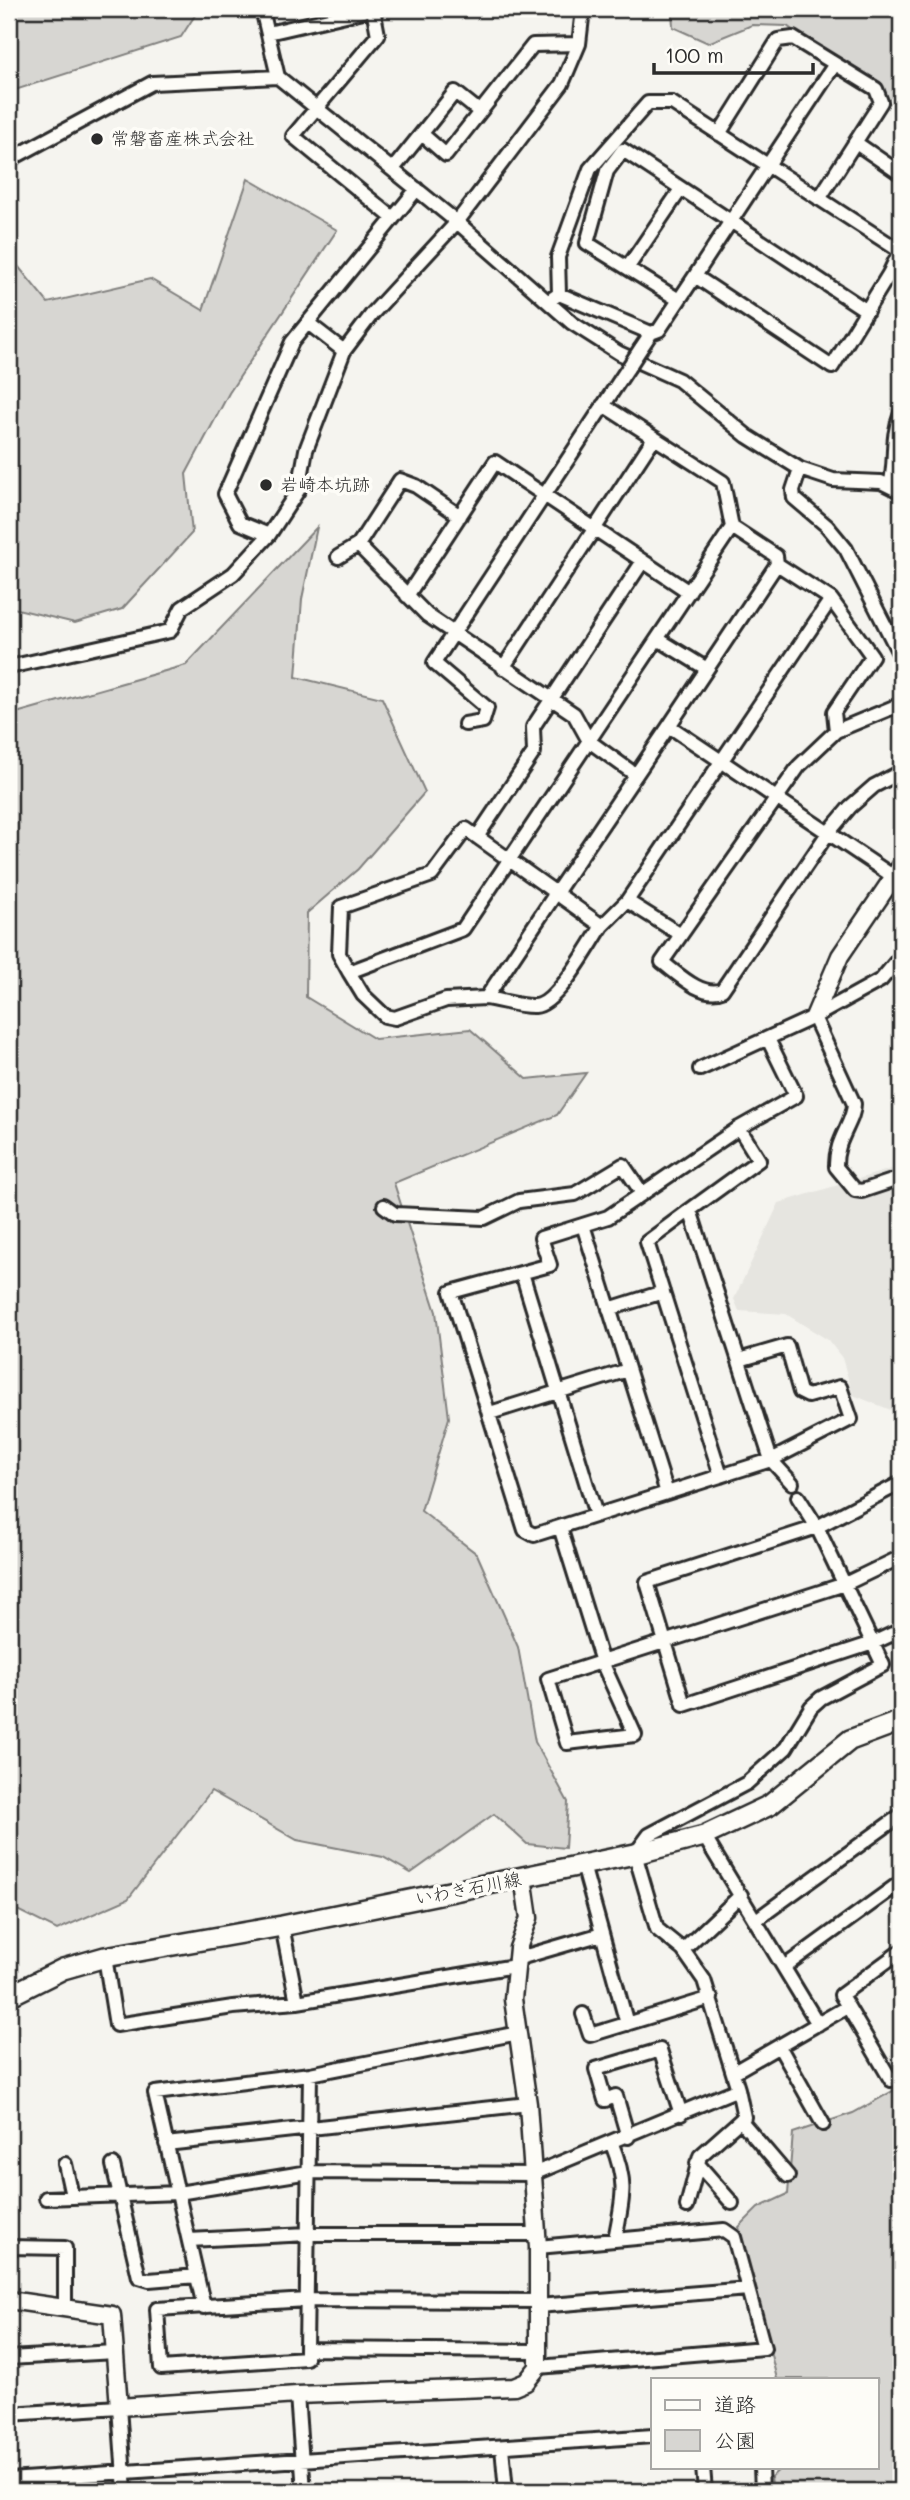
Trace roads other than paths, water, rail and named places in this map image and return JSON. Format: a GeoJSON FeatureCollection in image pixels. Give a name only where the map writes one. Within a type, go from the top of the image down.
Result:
{"type":"FeatureCollection","features":[{"type":"Feature","properties":{"kind":"main road","name":"いわき石川線"},"geometry":{"type":"LineString","coordinates":[[9,1996],[63,1969],[106,1957],[282,1926],[635,1854],[704,1836],[770,1805],[850,1740],[901,1721]]}},
{"type":"Feature","properties":{"kind":"street"},"geometry":{"type":"LineString","coordinates":[[262,9],[278,77]]}},
{"type":"Feature","properties":{"kind":"street"},"geometry":{"type":"LineString","coordinates":[[268,33],[372,9],[378,35],[293,136],[393,218]]}},
{"type":"Feature","properties":{"kind":"street"},"geometry":{"type":"LineString","coordinates":[[9,667],[42,657],[170,631],[182,608],[233,574],[269,535],[299,489],[306,450],[344,351],[372,314],[457,222],[562,84],[583,9]]}},
{"type":"Feature","properties":{"kind":"street"},"geometry":{"type":"LineString","coordinates":[[719,134],[778,40],[793,38],[876,89],[881,102],[819,199]]}},
{"type":"Feature","properties":{"kind":"street"},"geometry":{"type":"LineString","coordinates":[[422,134],[446,155],[533,45],[574,44]]}},
{"type":"Feature","properties":{"kind":"street"},"geometry":{"type":"LineString","coordinates":[[465,724],[483,721],[487,708],[435,663],[640,348],[651,333],[659,330],[835,64]]}},
{"type":"Feature","properties":{"kind":"street"},"geometry":{"type":"LineString","coordinates":[[9,160],[152,83],[278,77],[457,222],[547,303],[601,343],[679,380],[747,436],[800,469],[833,480],[872,481],[896,489],[892,438],[901,413]]}},
{"type":"Feature","properties":{"kind":"street"},"geometry":{"type":"LineString","coordinates":[[393,169],[455,92],[480,112]]}},
{"type":"Feature","properties":{"kind":"street"},"geometry":{"type":"LineString","coordinates":[[559,294],[558,257],[590,169],[595,159],[648,103],[672,103],[900,250],[867,311],[832,366],[695,276]]}},
{"type":"Feature","properties":{"kind":"street"},"geometry":{"type":"LineString","coordinates":[[856,143],[901,174]]}},
{"type":"Feature","properties":{"kind":"street"},"geometry":{"type":"LineString","coordinates":[[679,300],[587,243],[607,172],[623,150],[867,311]]}},
{"type":"Feature","properties":{"kind":"street"},"geometry":{"type":"LineString","coordinates":[[628,267],[681,188]]}},
{"type":"Feature","properties":{"kind":"street"},"geometry":{"type":"LineString","coordinates":[[269,535],[240,523],[225,494],[292,342],[417,189]]}},
{"type":"Feature","properties":{"kind":"street"},"geometry":{"type":"LineString","coordinates":[[547,303],[559,294]]}},
{"type":"Feature","properties":{"kind":"street"},"geometry":{"type":"LineString","coordinates":[[559,294],[651,333]]}},
{"type":"Feature","properties":{"kind":"street"},"geometry":{"type":"LineString","coordinates":[[308,323],[344,351]]}},
{"type":"Feature","properties":{"kind":"street"},"geometry":{"type":"LineString","coordinates":[[348,972],[463,929],[732,527],[723,482],[603,405]]}},
{"type":"Feature","properties":{"kind":"street"},"geometry":{"type":"LineString","coordinates":[[503,668],[654,438]]}},
{"type":"Feature","properties":{"kind":"street"},"geometry":{"type":"LineString","coordinates":[[407,596],[495,462],[689,592]]}},
{"type":"Feature","properties":{"kind":"street"},"geometry":{"type":"LineString","coordinates":[[800,469],[793,490],[794,498],[827,526],[846,549],[901,657]]}},
{"type":"Feature","properties":{"kind":"street"},"geometry":{"type":"LineString","coordinates":[[338,557],[358,545],[400,480],[416,486],[460,516]]}},
{"type":"Feature","properties":{"kind":"street"},"geometry":{"type":"LineString","coordinates":[[486,998],[777,564],[776,556],[732,527]]}},
{"type":"Feature","properties":{"kind":"street"},"geometry":{"type":"LineString","coordinates":[[358,545],[407,596],[452,635],[574,714],[589,741],[636,775]]}},
{"type":"Feature","properties":{"kind":"street"},"geometry":{"type":"LineString","coordinates":[[477,837],[534,752],[533,727],[643,561]]}},
{"type":"Feature","properties":{"kind":"street"},"geometry":{"type":"LineString","coordinates":[[777,564],[831,599],[872,656],[834,712],[835,731]]}},
{"type":"Feature","properties":{"kind":"street"},"geometry":{"type":"LineString","coordinates":[[602,926],[466,829],[432,875],[341,907],[339,954],[363,995],[385,1016],[394,1018],[446,1000],[486,998],[536,1006],[547,1002],[559,990],[602,926],[627,901],[831,599]]}},
{"type":"Feature","properties":{"kind":"street"},"geometry":{"type":"LineString","coordinates":[[658,639],[707,669]]}},
{"type":"Feature","properties":{"kind":"street"},"geometry":{"type":"LineString","coordinates":[[901,704],[835,731],[799,766],[662,962],[704,991],[714,994],[722,990],[828,833],[850,807],[874,786],[901,772]]}},
{"type":"Feature","properties":{"kind":"street"},"geometry":{"type":"LineString","coordinates":[[669,726],[828,833],[897,872],[840,956],[814,1017],[854,1104],[854,1112],[838,1143],[836,1167],[855,1190],[862,1191],[901,1178]]}},
{"type":"Feature","properties":{"kind":"street"},"geometry":{"type":"LineString","coordinates":[[627,901],[681,935]]}},
{"type":"Feature","properties":{"kind":"street"},"geometry":{"type":"LineString","coordinates":[[700,1069],[814,1017],[881,980],[901,957]]}},
{"type":"Feature","properties":{"kind":"street"},"geometry":{"type":"LineString","coordinates":[[738,1360],[786,1346],[800,1392],[808,1396],[840,1387],[851,1419],[771,1460],[534,1535],[525,1530],[451,1292],[550,1265],[541,1238],[608,1217],[739,1128],[796,1096],[768,1039]]}},
{"type":"Feature","properties":{"kind":"street"},"geometry":{"type":"LineString","coordinates":[[721,1476],[647,1241],[759,1160],[739,1128]]}},
{"type":"Feature","properties":{"kind":"street"},"geometry":{"type":"LineString","coordinates":[[384,1206],[395,1214],[484,1218],[519,1201],[575,1194],[623,1166],[642,1193]]}},
{"type":"Feature","properties":{"kind":"street"},"geometry":{"type":"LineString","coordinates":[[690,1210],[771,1460],[792,1483]]}},
{"type":"Feature","properties":{"kind":"street"},"geometry":{"type":"LineString","coordinates":[[583,1225],[667,1493]]}},
{"type":"Feature","properties":{"kind":"street"},"geometry":{"type":"LineString","coordinates":[[522,1272],[596,1516]]}},
{"type":"Feature","properties":{"kind":"street"},"geometry":{"type":"LineString","coordinates":[[609,1309],[663,1292]]}},
{"type":"Feature","properties":{"kind":"street"},"geometry":{"type":"LineString","coordinates":[[490,1413],[628,1370]]}},
{"type":"Feature","properties":{"kind":"street"},"geometry":{"type":"LineString","coordinates":[[901,1483],[817,1527],[647,1582],[684,1705],[873,1643],[901,1630]]}},
{"type":"Feature","properties":{"kind":"street"},"geometry":{"type":"LineString","coordinates":[[687,2206],[700,2157],[744,2116],[734,2072],[704,1980],[683,1950],[657,1929],[635,1854],[649,1835],[747,1783],[786,1748],[811,1707],[821,1698],[883,1665],[817,1527],[798,1497]]}},
{"type":"Feature","properties":{"kind":"street"},"geometry":{"type":"LineString","coordinates":[[560,1527],[602,1662],[635,1735],[567,1743],[548,1679],[602,1662],[664,1641],[845,1584],[901,1557]]}},
{"type":"Feature","properties":{"kind":"street"},"geometry":{"type":"LineString","coordinates":[[756,1920],[901,1815]]}},
{"type":"Feature","properties":{"kind":"street"},"geometry":{"type":"LineString","coordinates":[[704,1836],[818,2024]]}},
{"type":"Feature","properties":{"kind":"street"},"geometry":{"type":"LineString","coordinates":[[583,1865],[627,2024]]}},
{"type":"Feature","properties":{"kind":"street"},"geometry":{"type":"LineString","coordinates":[[9,2414],[297,2395],[514,2387],[526,2382],[538,2359],[538,2303],[537,2240],[528,2104],[513,1999],[515,1963],[529,1918],[523,1877]]}},
{"type":"Feature","properties":{"kind":"street"},"geometry":{"type":"LineString","coordinates":[[784,1967],[901,1882]]}},
{"type":"Feature","properties":{"kind":"street"},"geometry":{"type":"LineString","coordinates":[[683,1950],[741,1895]]}},
{"type":"Feature","properties":{"kind":"street"},"geometry":{"type":"LineString","coordinates":[[282,1926],[297,2002]]}},
{"type":"Feature","properties":{"kind":"street"},"geometry":{"type":"LineString","coordinates":[[106,1957],[116,2025],[233,2007],[297,2002],[515,1963],[602,1934]]}},
{"type":"Feature","properties":{"kind":"street"},"geometry":{"type":"LineString","coordinates":[[891,2080],[841,1995],[901,1951]]}},
{"type":"Feature","properties":{"kind":"street"},"geometry":{"type":"LineString","coordinates":[[583,2014],[590,2035],[711,1998]]}},
{"type":"Feature","properties":{"kind":"street"},"geometry":{"type":"LineString","coordinates":[[734,2072],[847,2007]]}},
{"type":"Feature","properties":{"kind":"street"},"geometry":{"type":"LineString","coordinates":[[204,2307],[155,2094],[310,2074],[519,2033]]}},
{"type":"Feature","properties":{"kind":"street"},"geometry":{"type":"LineString","coordinates":[[779,2046],[823,2124]]}},
{"type":"Feature","properties":{"kind":"street"},"geometry":{"type":"LineString","coordinates":[[628,2137],[616,2096],[605,2100],[596,2069],[660,2050],[681,2114]]}},
{"type":"Feature","properties":{"kind":"street"},"geometry":{"type":"LineString","coordinates":[[310,2074],[307,2234],[307,2300],[306,2358],[161,2368],[157,2309],[307,2300],[538,2303],[748,2289]]}},
{"type":"Feature","properties":{"kind":"street"},"geometry":{"type":"LineString","coordinates":[[46,2198],[178,2193],[309,2172],[533,2174],[612,2144],[738,2089]]}},
{"type":"Feature","properties":{"kind":"street"},"geometry":{"type":"LineString","coordinates":[[166,2144],[309,2126],[528,2104]]}},
{"type":"Feature","properties":{"kind":"street"},"geometry":{"type":"LineString","coordinates":[[741,2121],[788,2176]]}},
{"type":"Feature","properties":{"kind":"street"},"geometry":{"type":"LineString","coordinates":[[612,2144],[622,2171],[624,2194],[615,2239]]}},
{"type":"Feature","properties":{"kind":"street"},"geometry":{"type":"LineString","coordinates":[[697,2163],[732,2203]]}},
{"type":"Feature","properties":{"kind":"street"},"geometry":{"type":"LineString","coordinates":[[65,2164],[72,2196]]}},
{"type":"Feature","properties":{"kind":"street"},"geometry":{"type":"LineString","coordinates":[[113,2165],[139,2277],[149,2280],[197,2276]]}},
{"type":"Feature","properties":{"kind":"street"},"geometry":{"type":"LineString","coordinates":[[189,2240],[307,2234],[537,2240],[615,2239],[724,2230],[730,2232],[764,2348],[538,2359],[306,2349]]}},
{"type":"Feature","properties":{"kind":"street"},"geometry":{"type":"LineString","coordinates":[[9,2247],[65,2248],[65,2307]]}},
{"type":"Feature","properties":{"kind":"street"},"geometry":{"type":"LineString","coordinates":[[9,2300],[112,2315],[125,2491]]}},
{"type":"Feature","properties":{"kind":"street"},"geometry":{"type":"LineString","coordinates":[[9,2358],[115,2351]]}},
{"type":"Feature","properties":{"kind":"street"},"geometry":{"type":"LineString","coordinates":[[297,2395],[304,2491]]}},
{"type":"Feature","properties":{"kind":"street"},"geometry":{"type":"LineString","coordinates":[[9,2480],[651,2436]]}},
{"type":"Feature","properties":{"kind":"street"},"geometry":{"type":"LineString","coordinates":[[502,2447],[506,2491]]}},
{"type":"Feature","properties":{"kind":"street"},"geometry":{"type":"LineString","coordinates":[[703,2468],[705,2491]]}},
{"type":"Feature","properties":{"kind":"street"},"geometry":{"type":"LineString","coordinates":[[753,2491],[762,2491],[761,2468]]}},
{"type":"Feature","properties":{"kind":"place","name":"常磐畜産株式会社"},"geometry":{"type":"Point","coordinates":[97,139]}},
{"type":"Feature","properties":{"kind":"place","name":"岩崎本坑跡"},"geometry":{"type":"Point","coordinates":[266,485]}}]}
